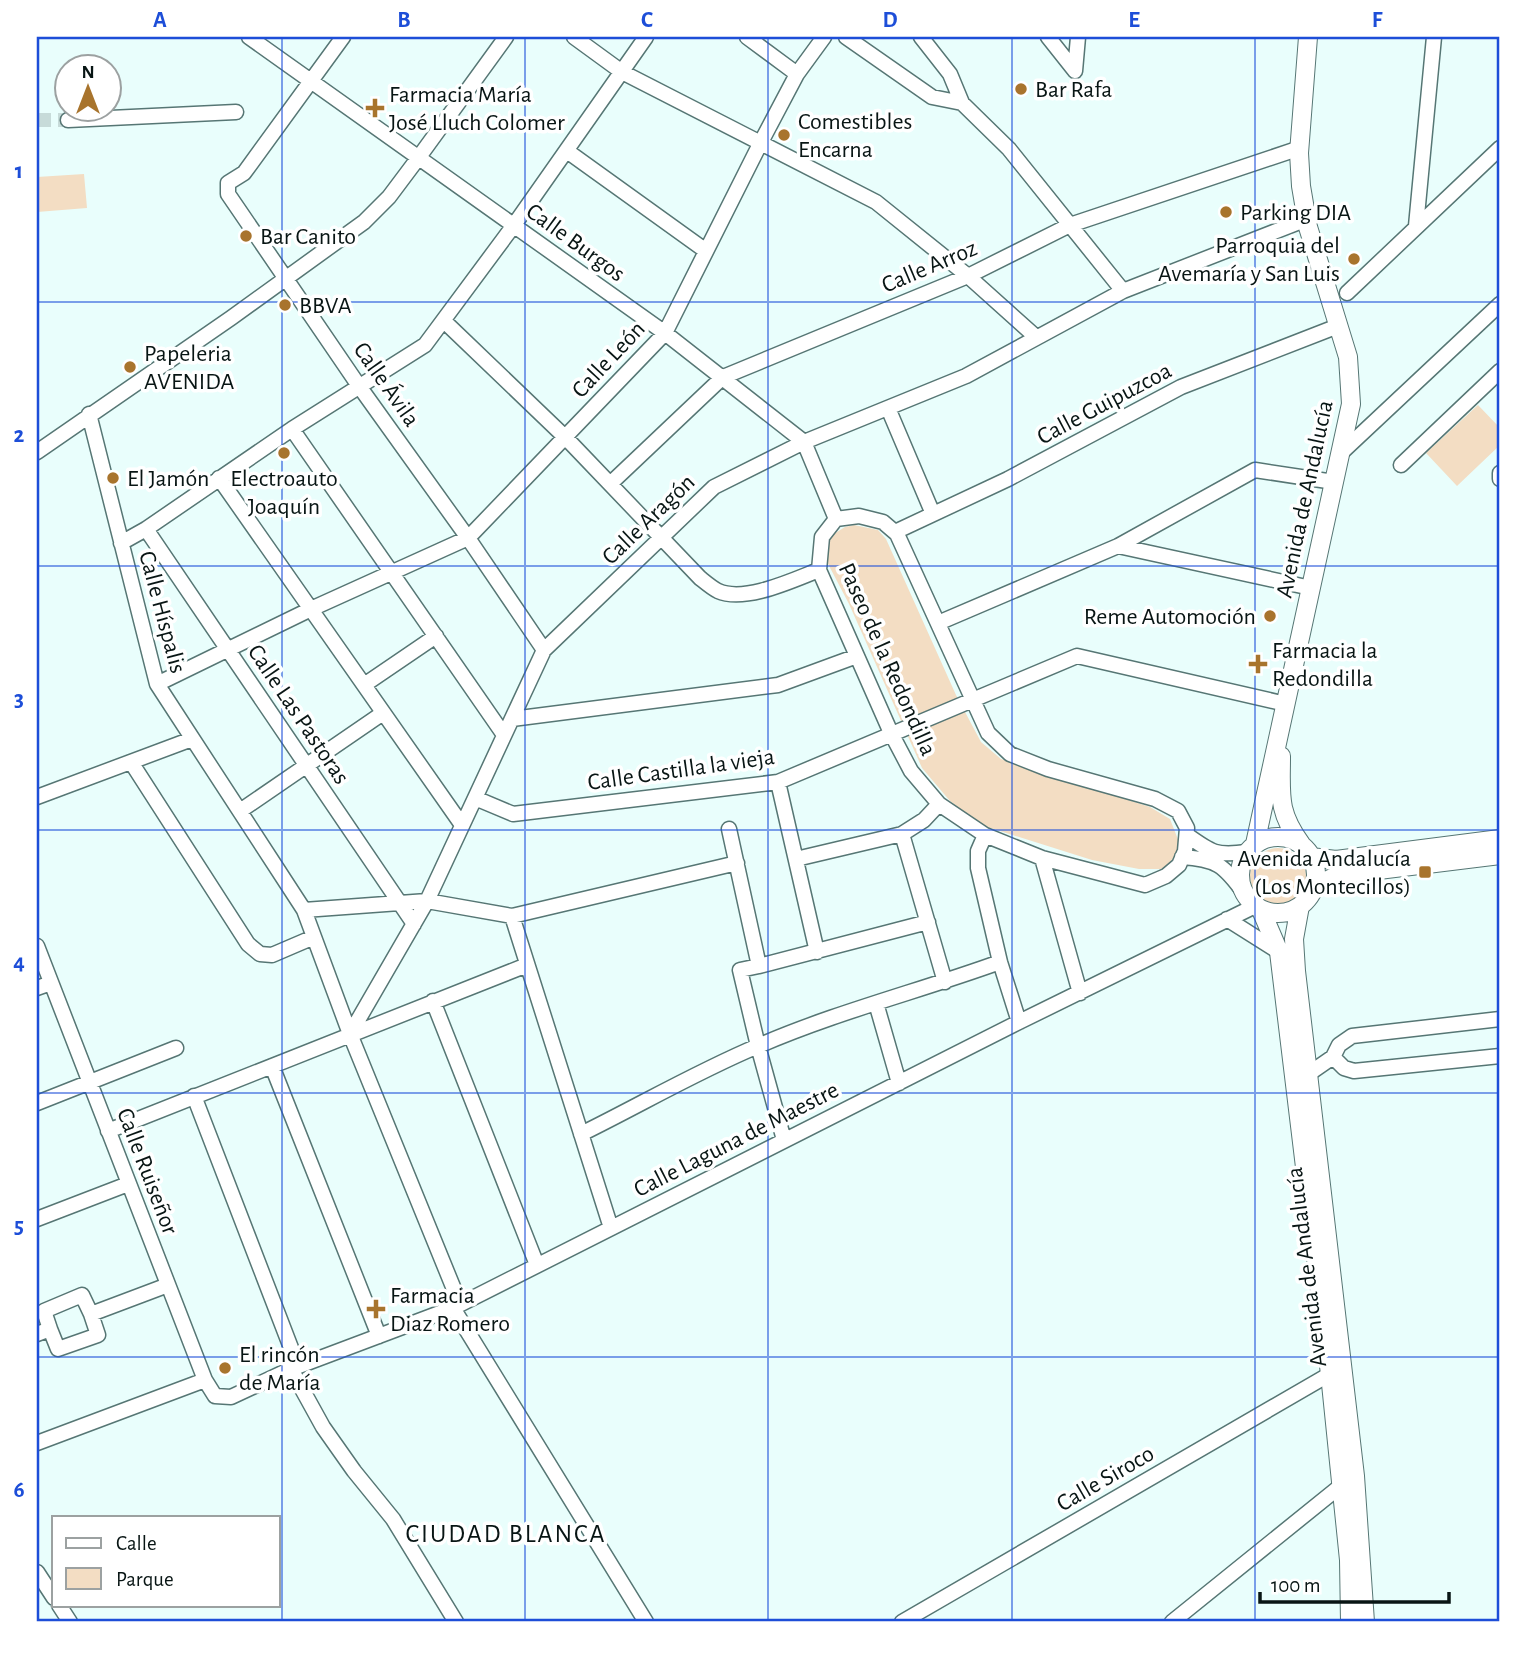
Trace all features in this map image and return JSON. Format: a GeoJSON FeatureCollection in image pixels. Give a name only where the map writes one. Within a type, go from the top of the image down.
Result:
{"type":"FeatureCollection","features":[{"type":"Feature","properties":{"kind":"main road","name":"Avenida de Andalucía"},"geometry":{"type":"LineString","coordinates":[[1251,848],[1286,704],[1351,404],[1348,356],[1307,219],[1301,186],[1300,148],[1308,37]]}},
{"type":"Feature","properties":{"kind":"main road","name":"Avenida de Andalucía"},"geometry":{"type":"LineString","coordinates":[[1281,724],[1281,801],[1287,824],[1306,850]]}},
{"type":"Feature","properties":{"kind":"main road"},"geometry":{"type":"LineString","coordinates":[[1500,839],[1336,860],[1306,850],[1290,839],[1278,837],[1266,839],[1251,848],[1239,872],[1253,903],[1281,912],[1300,906],[1314,887],[1338,875],[1500,855]]}},
{"type":"Feature","properties":{"kind":"main road"},"geometry":{"type":"LineString","coordinates":[[1306,850],[1315,867],[1314,887]]}},
{"type":"Feature","properties":{"kind":"main road","name":"Avenida de Andalucía"},"geometry":{"type":"LineString","coordinates":[[1253,903],[1279,952],[1330,1374],[1348,1481],[1350,1622]]}},
{"type":"Feature","properties":{"kind":"main road","name":"Avenida de Andalucía"},"geometry":{"type":"LineString","coordinates":[[1300,906],[1294,939],[1348,1481],[1365,1622]]}},
{"type":"Feature","properties":{"kind":"street","name":"Calle Burgos"},"geometry":{"type":"LineString","coordinates":[[249,37],[665,333],[804,442],[835,519]]}},
{"type":"Feature","properties":{"kind":"street"},"geometry":{"type":"LineString","coordinates":[[312,80],[343,37]]}},
{"type":"Feature","properties":{"kind":"street"},"geometry":{"type":"LineString","coordinates":[[37,452],[364,222],[419,158],[506,37]]}},
{"type":"Feature","properties":{"kind":"street"},"geometry":{"type":"LineString","coordinates":[[574,37],[622,72],[876,202],[968,276],[1036,337]]}},
{"type":"Feature","properties":{"kind":"street"},"geometry":{"type":"LineString","coordinates":[[121,543],[146,529],[292,429],[425,345],[514,225],[646,37]]}},
{"type":"Feature","properties":{"kind":"street"},"geometry":{"type":"LineString","coordinates":[[747,37],[797,74]]}},
{"type":"Feature","properties":{"kind":"street","name":"Calle León"},"geometry":{"type":"LineString","coordinates":[[468,538],[665,333],[797,74],[824,37]]}},
{"type":"Feature","properties":{"kind":"street"},"geometry":{"type":"LineString","coordinates":[[846,37],[932,97],[962,103]]}},
{"type":"Feature","properties":{"kind":"street"},"geometry":{"type":"LineString","coordinates":[[921,37],[950,74],[962,103],[1009,149],[1123,291]]}},
{"type":"Feature","properties":{"kind":"street"},"geometry":{"type":"LineString","coordinates":[[1048,37],[1074,71],[1078,37]]}},
{"type":"Feature","properties":{"kind":"street"},"geometry":{"type":"LineString","coordinates":[[1416,226],[1434,37]]}},
{"type":"Feature","properties":{"kind":"street","name":"Calle Ávila"},"geometry":{"type":"LineString","coordinates":[[312,80],[244,173],[228,183],[228,194],[544,650]]}},
{"type":"Feature","properties":{"kind":"street"},"geometry":{"type":"LineString","coordinates":[[122,117],[236,112]]}},
{"type":"Feature","properties":{"kind":"street","name":"Calle Arroz"},"geometry":{"type":"LineString","coordinates":[[610,484],[723,377],[968,276],[1070,225],[1300,148]]}},
{"type":"Feature","properties":{"kind":"street"},"geometry":{"type":"LineString","coordinates":[[1348,293],[1500,148]]}},
{"type":"Feature","properties":{"kind":"street"},"geometry":{"type":"LineString","coordinates":[[567,151],[706,251]]}},
{"type":"Feature","properties":{"kind":"street","name":"Calle Aragón"},"geometry":{"type":"LineString","coordinates":[[350,1034],[427,901],[544,650],[714,487],[804,442],[966,376],[1123,291],[1307,219]]}},
{"type":"Feature","properties":{"kind":"street"},"geometry":{"type":"LineString","coordinates":[[1341,453],[1500,304]]}},
{"type":"Feature","properties":{"kind":"street"},"geometry":{"type":"LineString","coordinates":[[444,321],[566,438],[700,578],[719,592],[745,594],[775,587],[819,570]]}},
{"type":"Feature","properties":{"kind":"street","name":"Calle Guipuzcoa"},"geometry":{"type":"LineString","coordinates":[[895,532],[1008,479],[1181,387],[1338,326]]}},
{"type":"Feature","properties":{"kind":"street"},"geometry":{"type":"LineString","coordinates":[[1401,465],[1500,371]]}},
{"type":"Feature","properties":{"kind":"street"},"geometry":{"type":"LineString","coordinates":[[888,408],[933,514]]}},
{"type":"Feature","properties":{"kind":"street","name":"Calle Híspalis"},"geometry":{"type":"LineString","coordinates":[[89,414],[157,684],[304,910],[457,1306],[646,1622]]}},
{"type":"Feature","properties":{"kind":"street"},"geometry":{"type":"LineString","coordinates":[[292,429],[504,735]]}},
{"type":"Feature","properties":{"kind":"street"},"geometry":{"type":"LineString","coordinates":[[937,623],[1118,545],[1255,470],[1334,482]]}},
{"type":"Feature","properties":{"kind":"street"},"geometry":{"type":"LineString","coordinates":[[1500,473],[1500,479]]}},
{"type":"Feature","properties":{"kind":"street"},"geometry":{"type":"LineString","coordinates":[[219,478],[462,825]]}},
{"type":"Feature","properties":{"kind":"street"},"geometry":{"type":"LineString","coordinates":[[835,519],[859,516],[883,522],[895,532],[988,733],[1010,754],[1048,769],[1156,799],[1178,811],[1187,828],[1182,857],[1208,858],[1231,876],[1253,903]]}},
{"type":"Feature","properties":{"kind":"street","name":"Paseo de la Redondilla"},"geometry":{"type":"LineString","coordinates":[[835,519],[822,537],[819,570],[891,733],[911,771],[939,804],[985,835],[1042,858],[1145,885],[1166,876],[1179,865],[1182,857]]}},
{"type":"Feature","properties":{"kind":"street","name":"Calle Las Pastoras"},"geometry":{"type":"LineString","coordinates":[[146,529],[414,924]]}},
{"type":"Feature","properties":{"kind":"street"},"geometry":{"type":"LineString","coordinates":[[157,684],[468,538]]}},
{"type":"Feature","properties":{"kind":"street"},"geometry":{"type":"LineString","coordinates":[[1118,545],[1311,588]]}},
{"type":"Feature","properties":{"kind":"street"},"geometry":{"type":"LineString","coordinates":[[364,685],[436,636]]}},
{"type":"Feature","properties":{"kind":"street"},"geometry":{"type":"LineString","coordinates":[[512,719],[778,685],[857,656]]}},
{"type":"Feature","properties":{"kind":"street","name":"Calle Castilla la vieja"},"geometry":{"type":"LineString","coordinates":[[475,798],[513,814],[778,782],[1077,656],[1286,704]]}},
{"type":"Feature","properties":{"kind":"street"},"geometry":{"type":"LineString","coordinates":[[240,811],[383,713]]}},
{"type":"Feature","properties":{"kind":"street"},"geometry":{"type":"LineString","coordinates":[[37,797],[192,738]]}},
{"type":"Feature","properties":{"kind":"street"},"geometry":{"type":"LineString","coordinates":[[131,762],[248,944],[260,954],[272,955],[314,937]]}},
{"type":"Feature","properties":{"kind":"street"},"geometry":{"type":"LineString","coordinates":[[778,782],[817,952]]}},
{"type":"Feature","properties":{"kind":"street"},"geometry":{"type":"LineString","coordinates":[[796,859],[902,834],[924,820],[939,804]]}},
{"type":"Feature","properties":{"kind":"street"},"geometry":{"type":"LineString","coordinates":[[729,829],[759,966]]}},
{"type":"Feature","properties":{"kind":"street"},"geometry":{"type":"LineString","coordinates":[[902,834],[944,982]]}},
{"type":"Feature","properties":{"kind":"street"},"geometry":{"type":"LineString","coordinates":[[985,835],[978,851],[978,868],[1000,962],[1019,1022]]}},
{"type":"Feature","properties":{"kind":"street"},"geometry":{"type":"LineString","coordinates":[[1186,835],[1211,852],[1228,854],[1251,848]]}},
{"type":"Feature","properties":{"kind":"street"},"geometry":{"type":"LineString","coordinates":[[1042,858],[1080,993]]}},
{"type":"Feature","properties":{"kind":"street"},"geometry":{"type":"LineString","coordinates":[[304,910],[427,901],[512,916],[737,863]]}},
{"type":"Feature","properties":{"kind":"street","name":"Calle Laguna de Maestre"},"geometry":{"type":"LineString","coordinates":[[205,1380],[215,1396],[231,1397],[294,1368],[457,1306],[1227,919],[1253,903]]}},
{"type":"Feature","properties":{"kind":"street"},"geometry":{"type":"LineString","coordinates":[[512,916],[611,1228]]}},
{"type":"Feature","properties":{"kind":"street"},"geometry":{"type":"LineString","coordinates":[[1227,919],[1279,952]]}},
{"type":"Feature","properties":{"kind":"street"},"geometry":{"type":"LineString","coordinates":[[784,1140],[740,970],[928,922]]}},
{"type":"Feature","properties":{"kind":"street","name":"Calle Ruiseñor"},"geometry":{"type":"LineString","coordinates":[[37,946],[205,1380]]}},
{"type":"Feature","properties":{"kind":"street"},"geometry":{"type":"LineString","coordinates":[[581,1134],[758,1046],[1000,962]]}},
{"type":"Feature","properties":{"kind":"street"},"geometry":{"type":"LineString","coordinates":[[108,1130],[527,965]]}},
{"type":"Feature","properties":{"kind":"street"},"geometry":{"type":"LineString","coordinates":[[37,988],[51,983]]}},
{"type":"Feature","properties":{"kind":"street"},"geometry":{"type":"LineString","coordinates":[[433,1002],[537,1265]]}},
{"type":"Feature","properties":{"kind":"street"},"geometry":{"type":"LineString","coordinates":[[876,1003],[899,1083]]}},
{"type":"Feature","properties":{"kind":"street"},"geometry":{"type":"LineString","coordinates":[[1307,1075],[1333,1057],[1339,1045],[1352,1036],[1500,1019]]}},
{"type":"Feature","properties":{"kind":"street"},"geometry":{"type":"LineString","coordinates":[[1304,1047],[1333,1057],[1344,1068],[1354,1071],[1500,1056]]}},
{"type":"Feature","properties":{"kind":"street"},"geometry":{"type":"LineString","coordinates":[[37,1103],[176,1048]]}},
{"type":"Feature","properties":{"kind":"street"},"geometry":{"type":"LineString","coordinates":[[272,1066],[379,1336]]}},
{"type":"Feature","properties":{"kind":"street"},"geometry":{"type":"LineString","coordinates":[[194,1096],[294,1368],[323,1427],[393,1519],[456,1622]]}},
{"type":"Feature","properties":{"kind":"street"},"geometry":{"type":"LineString","coordinates":[[37,1219],[128,1184]]}},
{"type":"Feature","properties":{"kind":"street"},"geometry":{"type":"LineString","coordinates":[[91,1314],[168,1285]]}},
{"type":"Feature","properties":{"kind":"street"},"geometry":{"type":"LineString","coordinates":[[82,1295],[91,1314],[98,1335],[68,1346],[58,1349],[43,1331],[44,1311],[82,1295]]}},
{"type":"Feature","properties":{"kind":"street","name":"Calle Siroco"},"geometry":{"type":"LineString","coordinates":[[902,1622],[1330,1374]]}},
{"type":"Feature","properties":{"kind":"street"},"geometry":{"type":"LineString","coordinates":[[37,1443],[205,1380]]}},
{"type":"Feature","properties":{"kind":"street"},"geometry":{"type":"LineString","coordinates":[[1172,1622],[1348,1481]]}},
{"type":"Feature","properties":{"kind":"street"},"geometry":{"type":"LineString","coordinates":[[37,1572],[52,1595]]}},
{"type":"Feature","properties":{"kind":"street"},"geometry":{"type":"LineString","coordinates":[[60,1606],[70,1622]]}},
{"type":"Feature","properties":{"kind":"green space"},"geometry":{"type":"Polygon","coordinates":[[[84,174],[87,208],[37,212],[37,177],[84,174]]]}},
{"type":"Feature","properties":{"kind":"green space"},"geometry":{"type":"Polygon","coordinates":[[[1478,405],[1500,428],[1500,445],[1457,486],[1426,453],[1478,405]]]}},
{"type":"Feature","properties":{"kind":"green space"},"geometry":{"type":"Polygon","coordinates":[[[854,525],[878,530],[886,539],[956,695],[981,742],[1001,759],[1150,807],[1170,819],[1179,842],[1177,853],[1168,865],[1161,869],[1139,869],[1092,860],[981,825],[950,801],[922,768],[849,604],[827,562],[832,535],[854,525]]]}},
{"type":"Feature","properties":{"kind":"green space"},"geometry":{"type":"Polygon","coordinates":[[[1278,848],[1289,850],[1298,856],[1304,865],[1304,887],[1298,896],[1289,902],[1278,904],[1267,902],[1258,896],[1252,887],[1250,876],[1252,865],[1258,856],[1267,850],[1278,848]]]}},
{"type":"Feature","properties":{"kind":"tunnel"},"geometry":{"type":"LineString","coordinates":[[37,120],[52,120]]}},
{"type":"Feature","properties":{"kind":"place","name":"Bar Rafa"},"geometry":{"type":"Point","coordinates":[1021,89]}},
{"type":"Feature","properties":{"kind":"place","name":"Farmacia María José Lluch Colomer"},"geometry":{"type":"Point","coordinates":[375,108]}},
{"type":"Feature","properties":{"kind":"place","name":"Comestibles Encarna"},"geometry":{"type":"Point","coordinates":[784,135]}},
{"type":"Feature","properties":{"kind":"place","name":"Parking DIA"},"geometry":{"type":"Point","coordinates":[1226,212]}},
{"type":"Feature","properties":{"kind":"place","name":"Bar Canito"},"geometry":{"type":"Point","coordinates":[246,236]}},
{"type":"Feature","properties":{"kind":"place","name":"Parroquia del Avemaría y San Luis"},"geometry":{"type":"Point","coordinates":[1354,259]}},
{"type":"Feature","properties":{"kind":"place","name":"BBVA"},"geometry":{"type":"Point","coordinates":[285,305]}},
{"type":"Feature","properties":{"kind":"place","name":"Papeleria AVENIDA"},"geometry":{"type":"Point","coordinates":[130,367]}},
{"type":"Feature","properties":{"kind":"place","name":"Electroauto Joaquín"},"geometry":{"type":"Point","coordinates":[284,453]}},
{"type":"Feature","properties":{"kind":"place","name":"El Jamón"},"geometry":{"type":"Point","coordinates":[113,478]}},
{"type":"Feature","properties":{"kind":"place","name":"Reme Automoción"},"geometry":{"type":"Point","coordinates":[1270,616]}},
{"type":"Feature","properties":{"kind":"place","name":"Farmacia la Redondilla"},"geometry":{"type":"Point","coordinates":[1258,664]}},
{"type":"Feature","properties":{"kind":"place","name":"Avenida Andalucía (Los Montecillos)"},"geometry":{"type":"Point","coordinates":[1425,872]}},
{"type":"Feature","properties":{"kind":"place","name":"Farmacia Diaz Romero"},"geometry":{"type":"Point","coordinates":[376,1309]}},
{"type":"Feature","properties":{"kind":"place","name":"El rincón de María"},"geometry":{"type":"Point","coordinates":[225,1368]}},
{"type":"Feature","properties":{"kind":"district","name":"CIUDAD BLANCA"},"geometry":{"type":"Point","coordinates":[506,1533]}}]}
